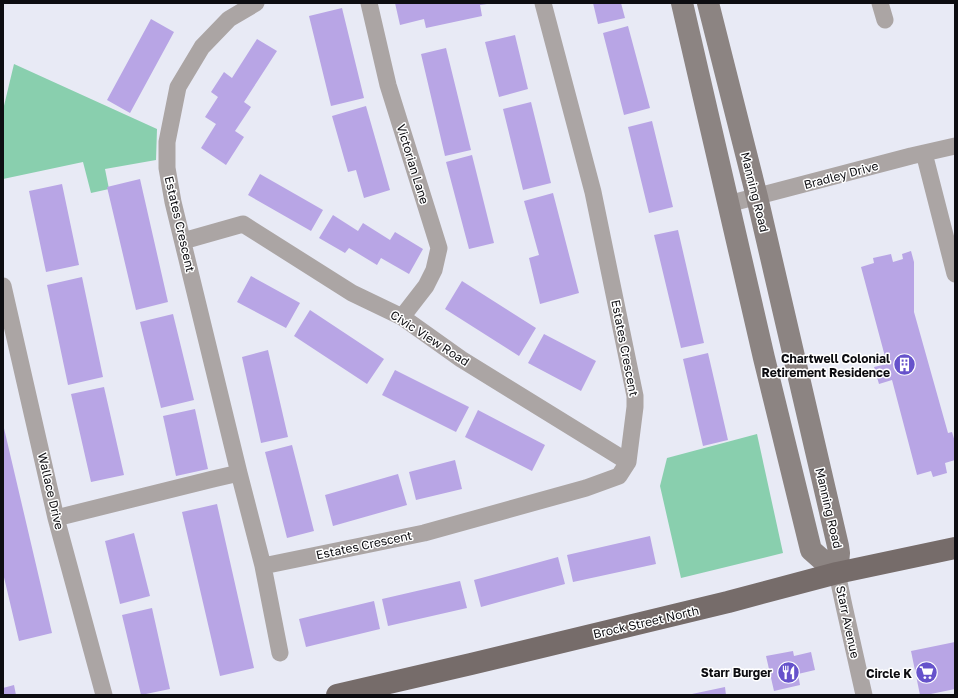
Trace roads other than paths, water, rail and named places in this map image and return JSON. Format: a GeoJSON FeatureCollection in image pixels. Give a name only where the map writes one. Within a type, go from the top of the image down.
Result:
{"type":"FeatureCollection","features":[{"type":"Feature","properties":{"kind":"main road","name":"Manning Road"},"geometry":{"type":"LineString","coordinates":[[682,3],[764,358],[811,550],[837,573]]}},
{"type":"Feature","properties":{"kind":"main road","name":"Manning Road"},"geometry":{"type":"LineString","coordinates":[[708,3],[757,197],[839,553],[837,573]]}},
{"type":"Feature","properties":{"kind":"main road","name":"Brock Street North"},"geometry":{"type":"LineString","coordinates":[[337,695],[728,602],[837,573],[955,548]]}},
{"type":"Feature","properties":{"kind":"street","name":"Estates Crescent"},"geometry":{"type":"LineString","coordinates":[[256,3],[229,19],[202,47],[178,87],[167,142],[168,168],[173,202],[263,566],[280,653]]}},
{"type":"Feature","properties":{"kind":"street","name":"Victorian Lane"},"geometry":{"type":"LineString","coordinates":[[369,3],[388,85],[439,248],[434,270],[429,281],[402,317]]}},
{"type":"Feature","properties":{"kind":"street","name":"Estates Crescent"},"geometry":{"type":"LineString","coordinates":[[263,566],[424,533],[586,488],[619,476],[628,462],[635,408],[635,396],[593,192],[543,3]]}},
{"type":"Feature","properties":{"kind":"street"},"geometry":{"type":"LineString","coordinates":[[880,3],[885,20]]}},
{"type":"Feature","properties":{"kind":"street","name":"Bradley Drive"},"geometry":{"type":"LineString","coordinates":[[728,204],[955,146]]}},
{"type":"Feature","properties":{"kind":"street"},"geometry":{"type":"LineString","coordinates":[[924,153],[955,274]]}},
{"type":"Feature","properties":{"kind":"street","name":"Civic View Road"},"geometry":{"type":"LineString","coordinates":[[183,241],[242,224],[352,293],[402,317],[461,359],[628,462]]}},
{"type":"Feature","properties":{"kind":"street","name":"Wallace Drive"},"geometry":{"type":"LineString","coordinates":[[3,286],[56,518],[104,695]]}},
{"type":"Feature","properties":{"kind":"street"},"geometry":{"type":"LineString","coordinates":[[56,518],[205,480],[239,473]]}},
{"type":"Feature","properties":{"kind":"street","name":"Starr Avenue"},"geometry":{"type":"LineString","coordinates":[[837,573],[864,695]]}},
{"type":"Feature","properties":{"kind":"place","name":"Chartwell Colonial Retirement Residence"},"geometry":{"type":"Point","coordinates":[905,365]}},
{"type":"Feature","properties":{"kind":"place","name":"Starr Burger"},"geometry":{"type":"Point","coordinates":[788,672]}},
{"type":"Feature","properties":{"kind":"place","name":"Circle K"},"geometry":{"type":"Point","coordinates":[927,673]}}]}
